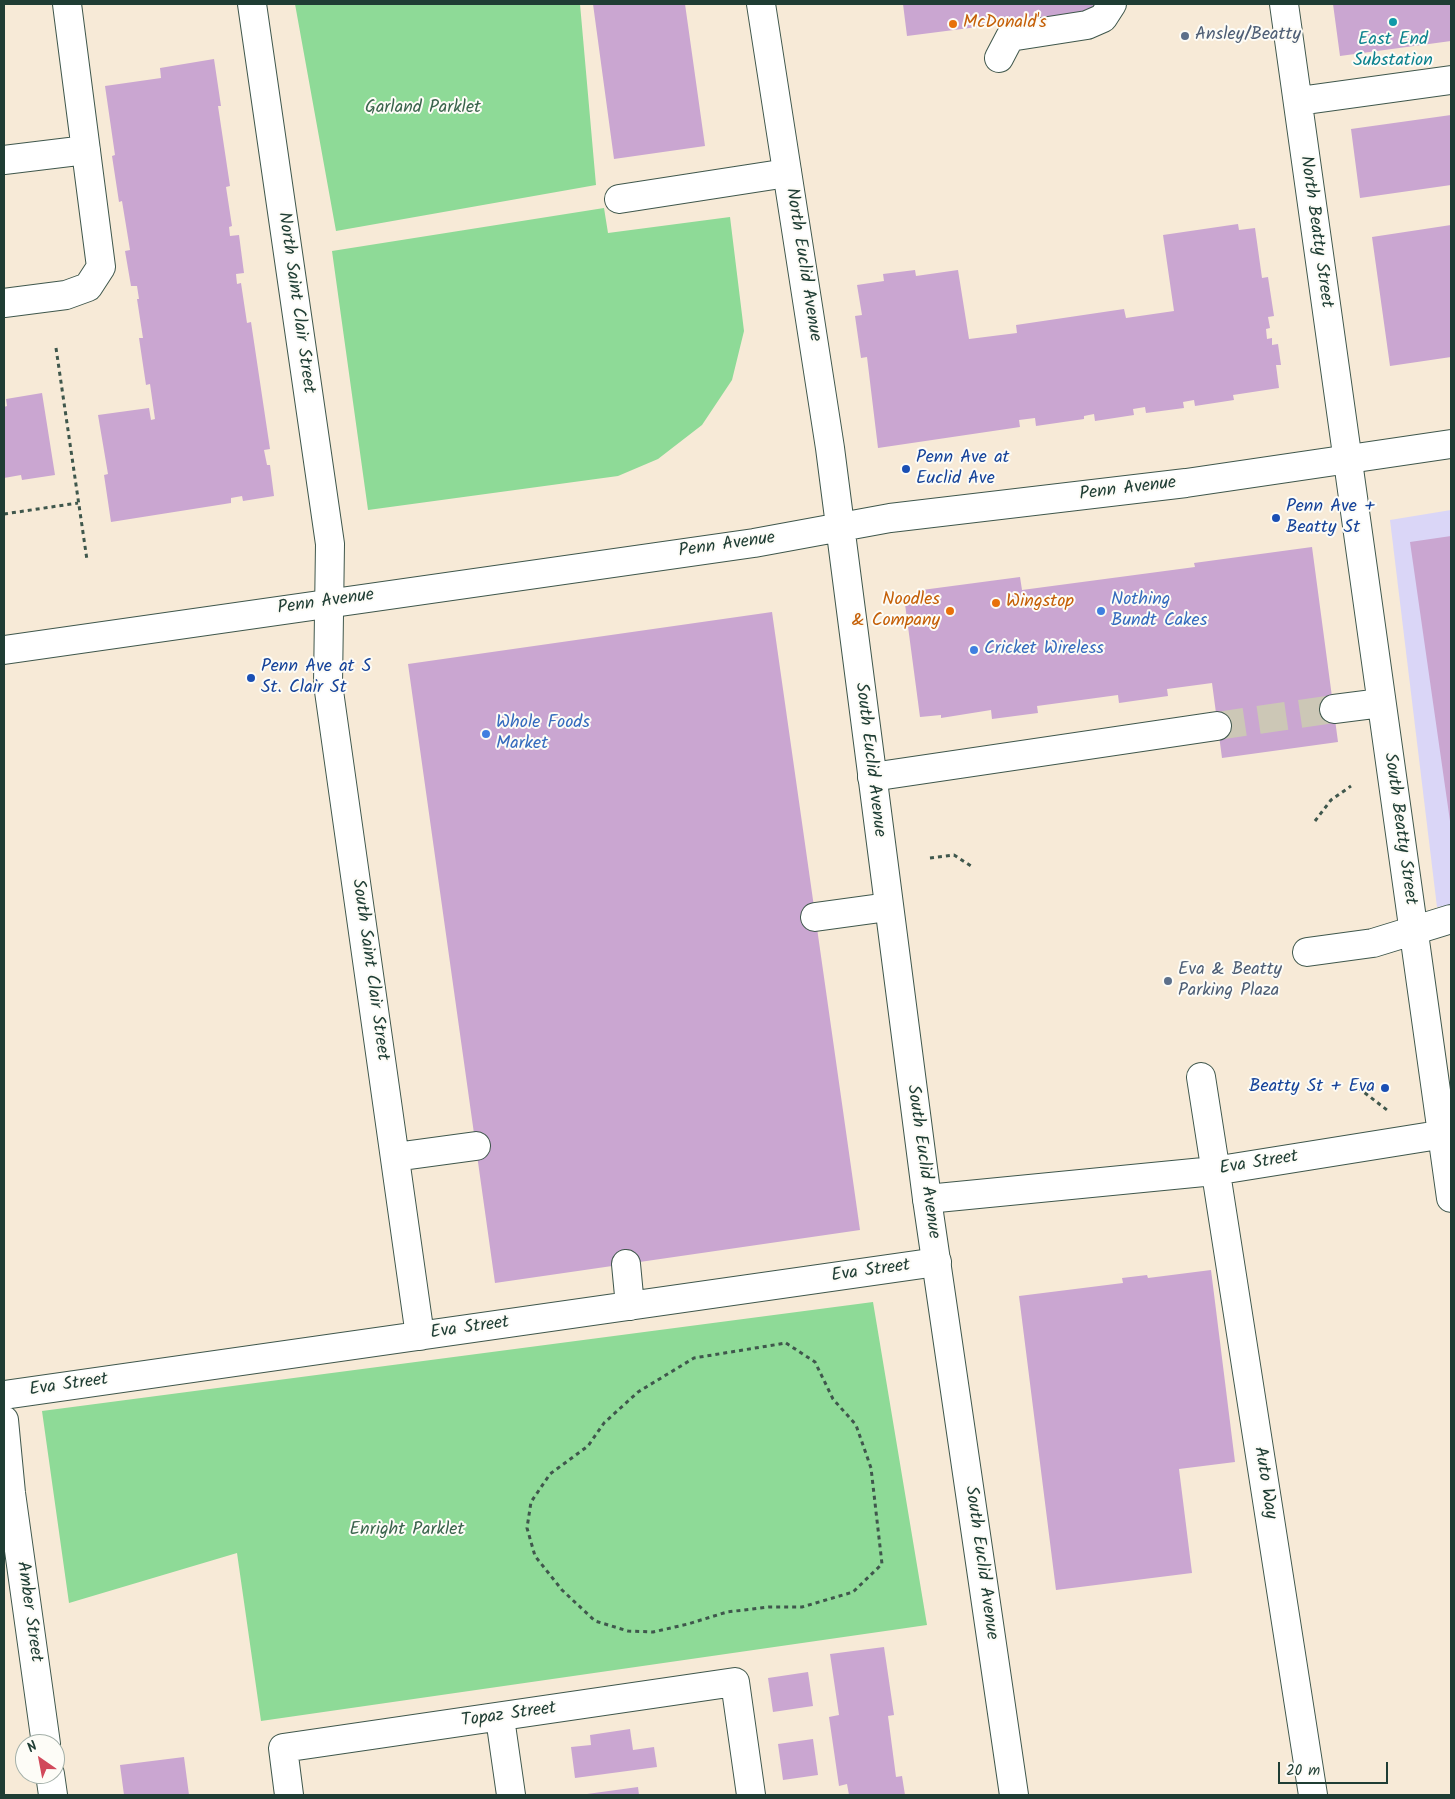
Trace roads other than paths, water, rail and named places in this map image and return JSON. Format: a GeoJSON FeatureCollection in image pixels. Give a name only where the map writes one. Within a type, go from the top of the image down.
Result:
{"type":"FeatureCollection","features":[{"type":"Feature","properties":{"kind":"street"},"geometry":{"type":"LineString","coordinates":[[4,303],[66,296],[88,287],[100,267],[67,4]]}},
{"type":"Feature","properties":{"kind":"street","name":"North Saint Clair Street"},"geometry":{"type":"LineString","coordinates":[[252,4],[330,544],[329,603]]}},
{"type":"Feature","properties":{"kind":"street","name":"North Euclid Avenue"},"geometry":{"type":"LineString","coordinates":[[761,4],[830,448],[839,527]]}},
{"type":"Feature","properties":{"kind":"street"},"geometry":{"type":"LineString","coordinates":[[999,58],[1010,36],[1087,25],[1103,18],[1112,4]]}},
{"type":"Feature","properties":{"kind":"street","name":"North Beatty Street"},"geometry":{"type":"LineString","coordinates":[[1284,4],[1347,460]]}},
{"type":"Feature","properties":{"kind":"street"},"geometry":{"type":"LineString","coordinates":[[1298,101],[1451,80]]}},
{"type":"Feature","properties":{"kind":"street"},"geometry":{"type":"LineString","coordinates":[[4,160],[86,150]]}},
{"type":"Feature","properties":{"kind":"street"},"geometry":{"type":"LineString","coordinates":[[619,199],[787,173]]}},
{"type":"Feature","properties":{"kind":"street","name":"Penn Avenue"},"geometry":{"type":"LineString","coordinates":[[4,650],[754,544],[890,518],[1176,484],[1451,444]]}},
{"type":"Feature","properties":{"kind":"street","name":"South Beatty Street"},"geometry":{"type":"LineString","coordinates":[[1347,460],[1413,930],[1447,1134],[1451,1198]]}},
{"type":"Feature","properties":{"kind":"street","name":"South Euclid Avenue"},"geometry":{"type":"LineString","coordinates":[[839,527],[927,1199],[1014,1795]]}},
{"type":"Feature","properties":{"kind":"street","name":"South Saint Clair Street"},"geometry":{"type":"LineString","coordinates":[[329,603],[328,684],[420,1336]]}},
{"type":"Feature","properties":{"kind":"street"},"geometry":{"type":"LineString","coordinates":[[1334,709],[1381,703]]}},
{"type":"Feature","properties":{"kind":"street"},"geometry":{"type":"LineString","coordinates":[[872,778],[1217,726]]}},
{"type":"Feature","properties":{"kind":"street"},"geometry":{"type":"LineString","coordinates":[[816,917],[888,907]]}},
{"type":"Feature","properties":{"kind":"street"},"geometry":{"type":"LineString","coordinates":[[1307,952],[1373,943],[1451,919]]}},
{"type":"Feature","properties":{"kind":"street","name":"Auto Way"},"geometry":{"type":"LineString","coordinates":[[1201,1077],[1214,1172],[1313,1795]]}},
{"type":"Feature","properties":{"kind":"street","name":"Eva Street"},"geometry":{"type":"LineString","coordinates":[[927,1199],[1214,1172],[1447,1134]]}},
{"type":"Feature","properties":{"kind":"street"},"geometry":{"type":"LineString","coordinates":[[395,1157],[476,1146]]}},
{"type":"Feature","properties":{"kind":"street","name":"Eva Street"},"geometry":{"type":"LineString","coordinates":[[4,1395],[937,1262]]}},
{"type":"Feature","properties":{"kind":"street"},"geometry":{"type":"LineString","coordinates":[[626,1264],[630,1306]]}},
{"type":"Feature","properties":{"kind":"street","name":"Amber Street"},"geometry":{"type":"LineString","coordinates":[[4,1420],[11,1492],[45,1734]]}},
{"type":"Feature","properties":{"kind":"street","name":"Topaz Street"},"geometry":{"type":"LineString","coordinates":[[289,1795],[283,1748],[500,1718],[735,1682],[751,1795]]}},
{"type":"Feature","properties":{"kind":"street"},"geometry":{"type":"LineString","coordinates":[[500,1718],[511,1795]]}},
{"type":"Feature","properties":{"kind":"tunnel"},"geometry":{"type":"LineString","coordinates":[[1217,726],[1334,709]]}},
{"type":"Feature","properties":{"kind":"place","name":"East End Substation"},"geometry":{"type":"Point","coordinates":[1393,22]}},
{"type":"Feature","properties":{"kind":"place","name":"McDonald's"},"geometry":{"type":"Point","coordinates":[953,24]}},
{"type":"Feature","properties":{"kind":"place","name":"Ansley/Beatty"},"geometry":{"type":"Point","coordinates":[1185,36]}},
{"type":"Feature","properties":{"kind":"place","name":"Penn Ave at Euclid Ave"},"geometry":{"type":"Point","coordinates":[906,469]}},
{"type":"Feature","properties":{"kind":"place","name":"Penn Ave + Beatty St"},"geometry":{"type":"Point","coordinates":[1276,518]}},
{"type":"Feature","properties":{"kind":"place","name":"Wingstop"},"geometry":{"type":"Point","coordinates":[996,603]}},
{"type":"Feature","properties":{"kind":"place","name":"Noodles & Company"},"geometry":{"type":"Point","coordinates":[950,611]}},
{"type":"Feature","properties":{"kind":"place","name":"Nothing Bundt Cakes"},"geometry":{"type":"Point","coordinates":[1101,611]}},
{"type":"Feature","properties":{"kind":"place","name":"Cricket Wireless"},"geometry":{"type":"Point","coordinates":[974,650]}},
{"type":"Feature","properties":{"kind":"place","name":"Penn Ave at S St. Clair St"},"geometry":{"type":"Point","coordinates":[251,678]}},
{"type":"Feature","properties":{"kind":"place","name":"Whole Foods Market"},"geometry":{"type":"Point","coordinates":[486,734]}},
{"type":"Feature","properties":{"kind":"place","name":"Eva & Beatty Parking Plaza"},"geometry":{"type":"Point","coordinates":[1168,981]}},
{"type":"Feature","properties":{"kind":"place","name":"Beatty St + Eva"},"geometry":{"type":"Point","coordinates":[1385,1088]}},
{"type":"Feature","properties":{"kind":"park label","name":"Garland Parklet"},"geometry":{"type":"Point","coordinates":[423,109]}},
{"type":"Feature","properties":{"kind":"park label","name":"Enright Parklet"},"geometry":{"type":"Point","coordinates":[407,1531]}}]}
